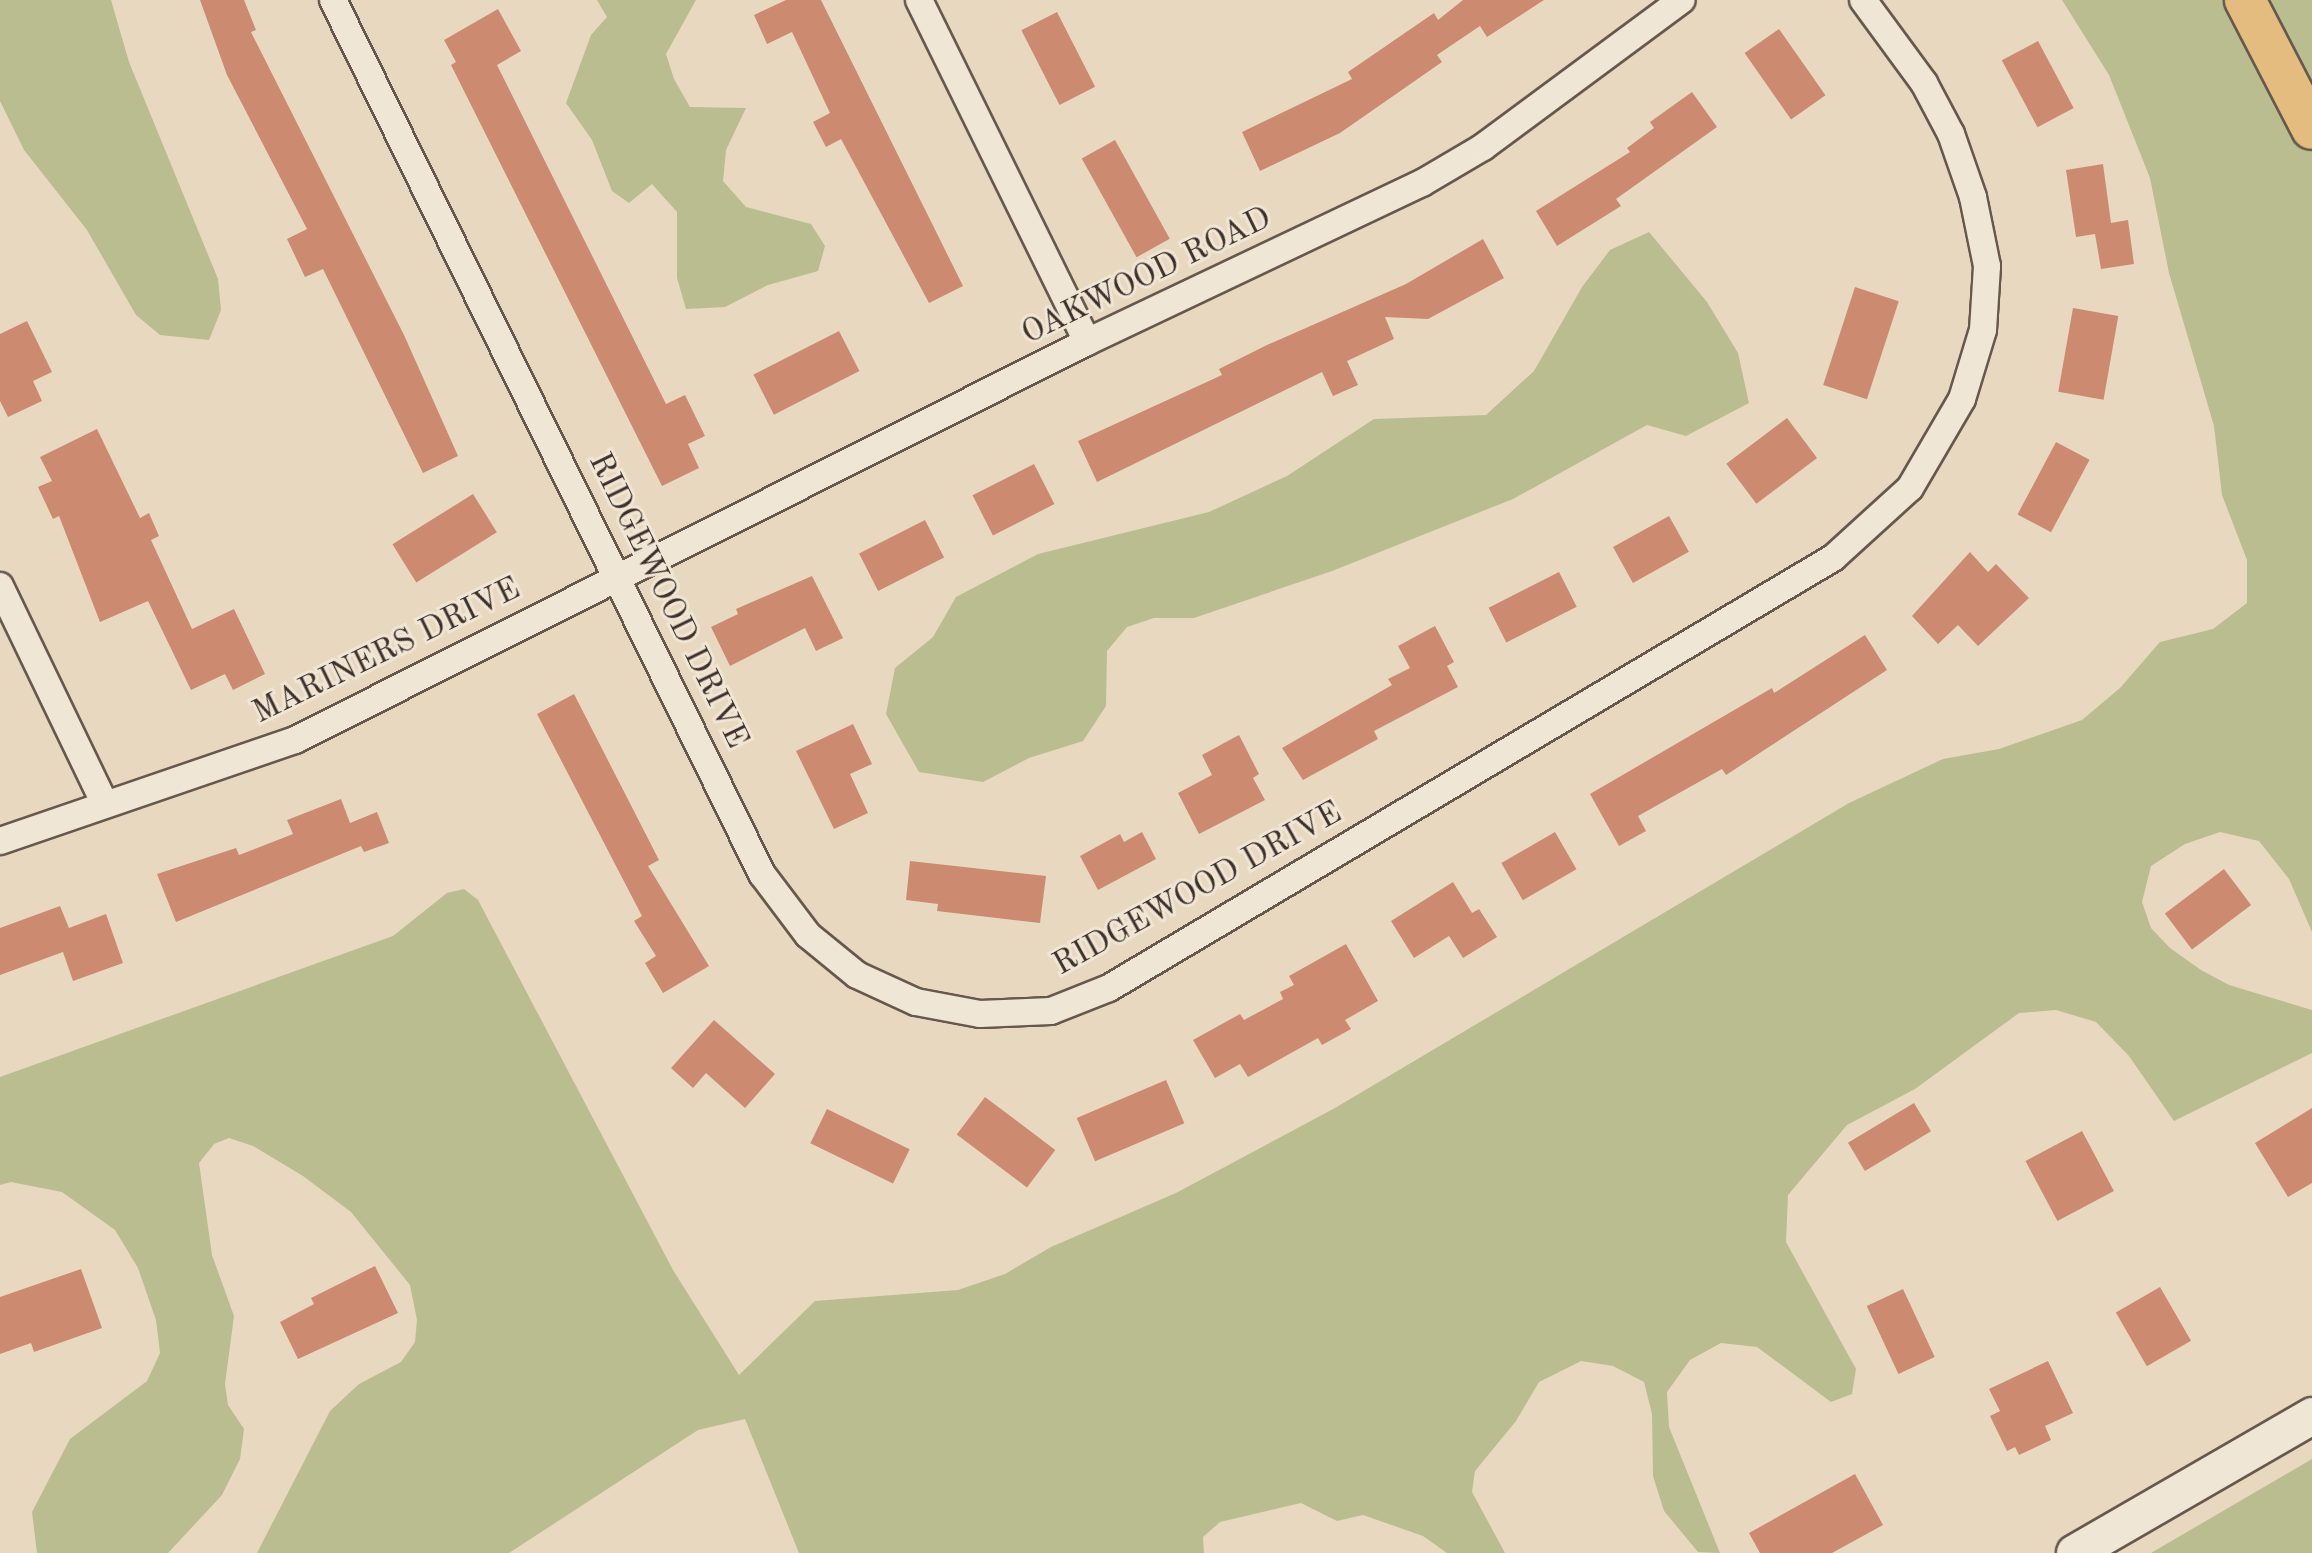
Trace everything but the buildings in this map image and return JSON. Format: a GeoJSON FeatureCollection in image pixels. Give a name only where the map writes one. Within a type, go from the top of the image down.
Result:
{"type":"FeatureCollection","features":[{"type":"Feature","properties":{"kind":"main road"},"geometry":{"type":"LineString","coordinates":[[2245,0],[2312,129]]}},
{"type":"Feature","properties":{"kind":"street","name":"RIDGEWOOD DRIVE"},"geometry":{"type":"LineString","coordinates":[[333,0],[762,874],[808,935],[869,981],[916,1002],[980,1014],[1051,1011],[1109,988],[1833,558],[1910,488],[1962,399],[1983,330],[1987,266],[1973,197],[1951,134],[1924,83],[1863,0]]}},
{"type":"Feature","properties":{"kind":"street"},"geometry":{"type":"LineString","coordinates":[[919,0],[1087,342]]}},
{"type":"Feature","properties":{"kind":"street","name":"OAKWOOD ROAD"},"geometry":{"type":"LineString","coordinates":[[618,577],[1087,342],[1422,183],[1483,147],[1682,0]]}},
{"type":"Feature","properties":{"kind":"street","name":"MARINERS DRIVE"},"geometry":{"type":"LineString","coordinates":[[0,841],[295,740],[618,577]]}},
{"type":"Feature","properties":{"kind":"street"},"geometry":{"type":"LineString","coordinates":[[0,586],[105,804]]}},
{"type":"Feature","properties":{"kind":"street"},"geometry":{"type":"LineString","coordinates":[[2075,1553],[2312,1416]]}},
{"type":"Feature","properties":{"kind":"green space"},"geometry":{"type":"Polygon","coordinates":[[[0,0],[111,0],[129,62],[218,279],[221,310],[209,340],[160,335],[136,315],[87,230],[24,150],[0,101],[0,0]]]}},
{"type":"Feature","properties":{"kind":"green space"},"geometry":{"type":"Polygon","coordinates":[[[597,0],[696,0],[666,54],[674,79],[690,107],[746,108],[726,150],[723,181],[746,207],[811,224],[825,246],[818,271],[768,285],[725,307],[686,309],[677,278],[677,212],[652,184],[629,203],[612,191],[592,140],[566,103],[591,35],[607,17],[597,0]]]}},
{"type":"Feature","properties":{"kind":"green space"},"geometry":{"type":"Polygon","coordinates":[[[2062,0],[2312,0],[2312,932],[2289,879],[2259,841],[2220,832],[2185,844],[2151,866],[2142,902],[2151,928],[2170,948],[2201,970],[2229,985],[2312,1010],[2312,1053],[2174,1121],[2129,1056],[2096,1022],[2056,1010],[2019,1013],[1915,1089],[1847,1125],[1788,1195],[1786,1242],[1856,1369],[1852,1394],[1831,1402],[1757,1347],[1721,1343],[1690,1360],[1667,1392],[1669,1427],[1720,1553],[1698,1552],[1664,1511],[1653,1476],[1652,1414],[1644,1382],[1613,1366],[1581,1361],[1539,1382],[1516,1421],[1475,1471],[1472,1492],[1505,1553],[1447,1553],[1423,1536],[1363,1515],[1337,1521],[1301,1503],[1220,1522],[1203,1537],[1204,1553],[799,1553],[745,1419],[698,1430],[509,1553],[257,1553],[330,1411],[359,1384],[401,1362],[415,1342],[417,1320],[410,1285],[351,1212],[303,1176],[253,1146],[229,1138],[214,1144],[199,1163],[212,1255],[234,1316],[225,1384],[228,1405],[244,1429],[240,1459],[222,1495],[168,1553],[37,1553],[32,1512],[70,1439],[147,1381],[160,1353],[156,1320],[138,1268],[115,1230],[62,1192],[11,1182],[0,1185],[0,1077],[393,936],[447,893],[464,889],[478,900],[673,1270],[739,1375],[815,1301],[958,1290],[1005,1274],[1051,1247],[1176,1193],[1335,1108],[1849,803],[1943,759],[1999,749],[2082,720],[2120,688],[2160,642],[2213,629],[2247,603],[2247,560],[2222,495],[2214,426],[2169,273],[2150,178],[2109,75],[2062,0]]]}},
{"type":"Feature","properties":{"kind":"green space"},"geometry":{"type":"Polygon","coordinates":[[[1649,232],[1707,302],[1738,353],[1749,403],[1686,436],[1647,425],[1513,499],[1332,571],[1194,618],[1154,618],[1127,627],[1107,651],[1106,706],[1083,741],[1029,758],[983,782],[919,772],[886,714],[895,668],[933,637],[956,597],[1038,554],[1209,512],[1287,476],[1374,419],[1486,415],[1534,371],[1582,287],[1610,250],[1649,232]]]}},
{"type":"Feature","properties":{"kind":"green space"},"geometry":{"type":"Polygon","coordinates":[[[2312,1459],[2312,1553],[2151,1553],[2312,1459]]]}}]}
